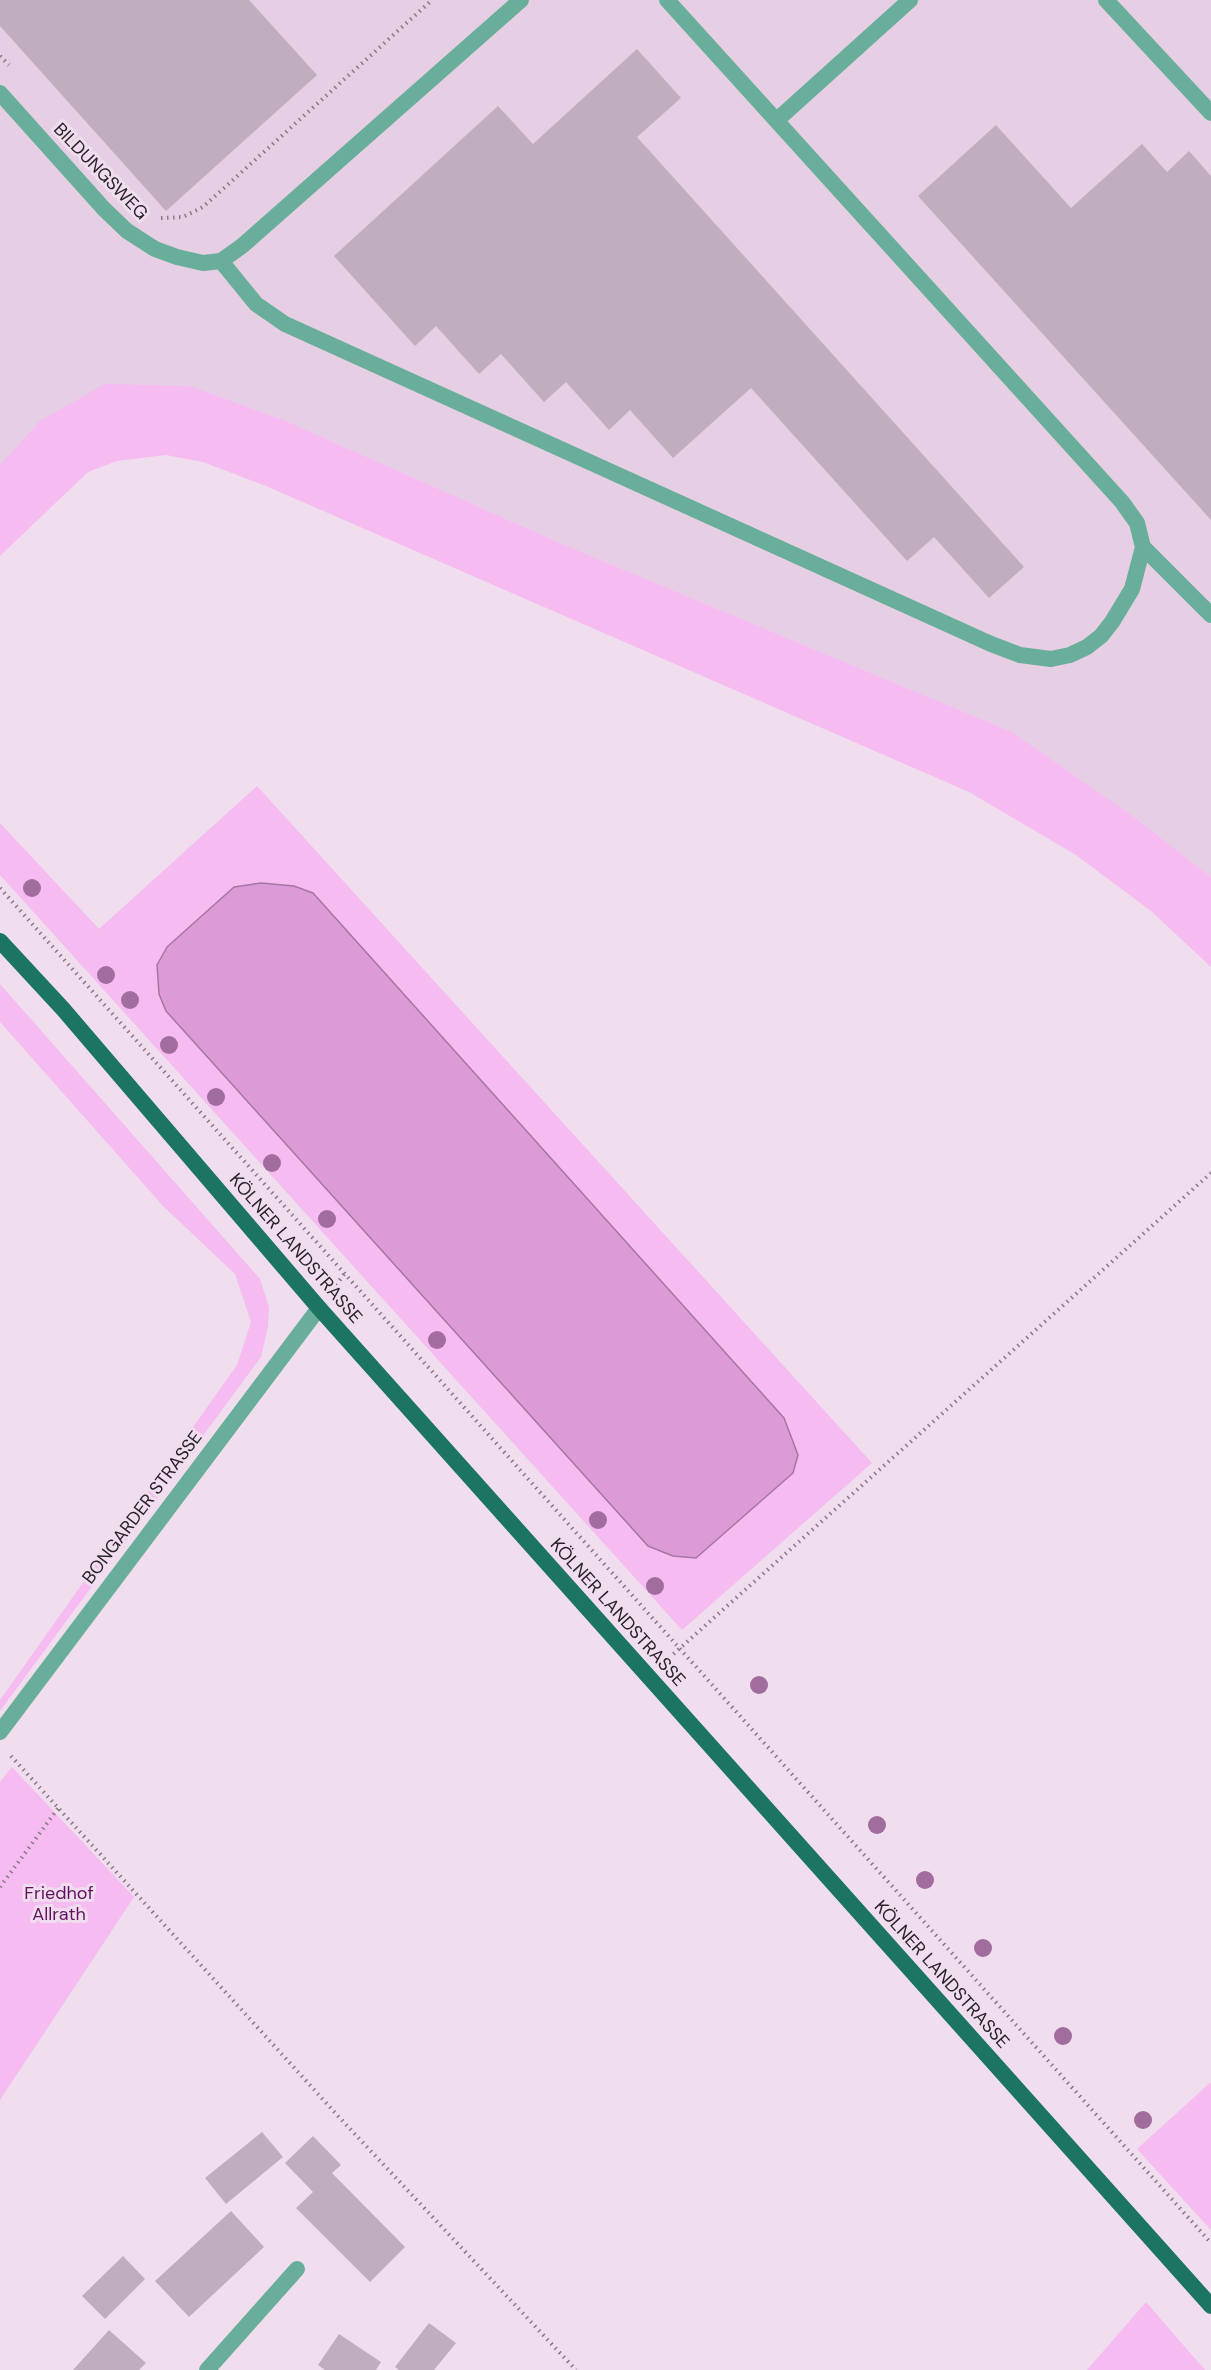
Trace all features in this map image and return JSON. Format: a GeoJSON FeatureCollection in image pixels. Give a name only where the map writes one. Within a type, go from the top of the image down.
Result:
{"type":"FeatureCollection","features":[{"type":"Feature","properties":{"kind":"main road","name":"KÖLNER LANDSTRASSE"},"geometry":{"type":"LineString","coordinates":[[0,941],[63,1009],[319,1308],[1211,2306]]}},
{"type":"Feature","properties":{"kind":"street"},"geometry":{"type":"LineString","coordinates":[[521,0],[242,246],[221,261],[256,304],[285,324],[991,644],[1020,655],[1051,658],[1070,655],[1087,647],[1101,636],[1123,606],[1132,589],[1143,547],[1140,528],[1122,502],[667,0]]}},
{"type":"Feature","properties":{"kind":"street"},"geometry":{"type":"LineString","coordinates":[[777,120],[910,0]]}},
{"type":"Feature","properties":{"kind":"street"},"geometry":{"type":"LineString","coordinates":[[1106,0],[1211,113]]}},
{"type":"Feature","properties":{"kind":"street","name":"BILDUNGSWEG"},"geometry":{"type":"LineString","coordinates":[[0,93],[104,209],[127,231],[155,249],[177,257],[203,263],[221,261]]}},
{"type":"Feature","properties":{"kind":"street"},"geometry":{"type":"LineString","coordinates":[[1143,547],[1211,615]]}},
{"type":"Feature","properties":{"kind":"street","name":"BONGARDER STRASSE"},"geometry":{"type":"LineString","coordinates":[[0,1732],[319,1308]]}},
{"type":"Feature","properties":{"kind":"street"},"geometry":{"type":"LineString","coordinates":[[207,2370],[297,2269]]}},
{"type":"Feature","properties":{"kind":"path"},"geometry":{"type":"LineString","coordinates":[[154,216],[178,218],[194,213],[203,207],[432,0]]}},
{"type":"Feature","properties":{"kind":"path"},"geometry":{"type":"LineString","coordinates":[[0,56],[15,73]]}},
{"type":"Feature","properties":{"kind":"path"},"geometry":{"type":"LineString","coordinates":[[0,888],[1211,2243]]}},
{"type":"Feature","properties":{"kind":"path"},"geometry":{"type":"LineString","coordinates":[[648,1676],[1211,1173]]}},
{"type":"Feature","properties":{"kind":"path"},"geometry":{"type":"LineString","coordinates":[[7,1752],[338,2116],[576,2370]]}},
{"type":"Feature","properties":{"kind":"path"},"geometry":{"type":"LineString","coordinates":[[0,1887],[59,1807]]}},
{"type":"Feature","properties":{"kind":"shaded area"},"geometry":{"type":"Polygon","coordinates":[[[0,0],[1211,0],[1211,877],[1134,817],[1012,732],[567,546],[286,421],[190,386],[0,474],[0,0]]]}},
{"type":"Feature","properties":{"kind":"shaded area"},"geometry":{"type":"Polygon","coordinates":[[[261,883],[294,886],[313,893],[784,1418],[798,1455],[793,1473],[696,1558],[673,1556],[648,1546],[166,1011],[159,994],[157,965],[167,947],[234,887],[261,883]]]}},
{"type":"Feature","properties":{"kind":"green space"},"geometry":{"type":"Polygon","coordinates":[[[105,384],[190,386],[286,421],[567,546],[1012,732],[1134,817],[1211,877],[1211,967],[1151,911],[1076,855],[969,792],[266,486],[203,462],[166,455],[117,461],[88,472],[0,556],[0,465],[40,421],[105,384]]]}},
{"type":"Feature","properties":{"kind":"green space"},"geometry":{"type":"Polygon","coordinates":[[[257,786],[872,1463],[682,1630],[0,875],[0,823],[99,929],[257,786]]]}},
{"type":"Feature","properties":{"kind":"green space"},"geometry":{"type":"Polygon","coordinates":[[[0,984],[260,1279],[269,1307],[268,1327],[261,1357],[0,1711],[0,1700],[237,1365],[251,1322],[235,1274],[163,1206],[0,1022],[0,984]]]}},
{"type":"Feature","properties":{"kind":"green space","name":"Friedhof Allrath"},"geometry":{"type":"Polygon","coordinates":[[[12,1767],[134,1897],[0,2100],[0,1782],[12,1767]]]}},
{"type":"Feature","properties":{"kind":"green space"},"geometry":{"type":"Polygon","coordinates":[[[1211,2082],[1211,2230],[1137,2149],[1211,2082]]]}},
{"type":"Feature","properties":{"kind":"green space"},"geometry":{"type":"Polygon","coordinates":[[[1146,2302],[1205,2370],[1087,2370],[1146,2302]]]}},
{"type":"Feature","properties":{"kind":"building"},"geometry":{"type":"Polygon","coordinates":[[[0,0],[249,0],[317,75],[166,211],[0,26],[0,0]]]}},
{"type":"Feature","properties":{"kind":"building"},"geometry":{"type":"Polygon","coordinates":[[[637,49],[681,98],[637,137],[1024,567],[989,598],[934,537],[907,561],[751,388],[673,458],[630,410],[609,430],[566,382],[544,402],[501,354],[479,374],[436,326],[415,346],[334,256],[498,106],[533,144],[637,49]]]}},
{"type":"Feature","properties":{"kind":"building"},"geometry":{"type":"Polygon","coordinates":[[[996,125],[1071,208],[1142,144],[1167,172],[1189,151],[1211,176],[1211,520],[918,196],[996,125]]]}},
{"type":"Feature","properties":{"kind":"building"},"geometry":{"type":"Polygon","coordinates":[[[262,2132],[283,2157],[226,2204],[205,2178],[262,2132]]]}},
{"type":"Feature","properties":{"kind":"building"},"geometry":{"type":"Polygon","coordinates":[[[313,2136],[341,2165],[332,2173],[405,2247],[370,2282],[296,2208],[313,2192],[285,2163],[313,2136]]]}},
{"type":"Feature","properties":{"kind":"building"},"geometry":{"type":"Polygon","coordinates":[[[231,2211],[264,2247],[189,2317],[155,2281],[231,2211]]]}},
{"type":"Feature","properties":{"kind":"building"},"geometry":{"type":"Polygon","coordinates":[[[123,2256],[145,2279],[105,2319],[82,2296],[123,2256]]]}},
{"type":"Feature","properties":{"kind":"building"},"geometry":{"type":"Polygon","coordinates":[[[429,2323],[456,2343],[434,2370],[399,2370],[395,2367],[429,2323]]]}},
{"type":"Feature","properties":{"kind":"building"},"geometry":{"type":"Polygon","coordinates":[[[109,2330],[146,2363],[139,2370],[73,2370],[109,2330]]]}},
{"type":"Feature","properties":{"kind":"building"},"geometry":{"type":"Polygon","coordinates":[[[339,2334],[381,2362],[376,2370],[325,2370],[318,2365],[339,2334]]]}}]}
